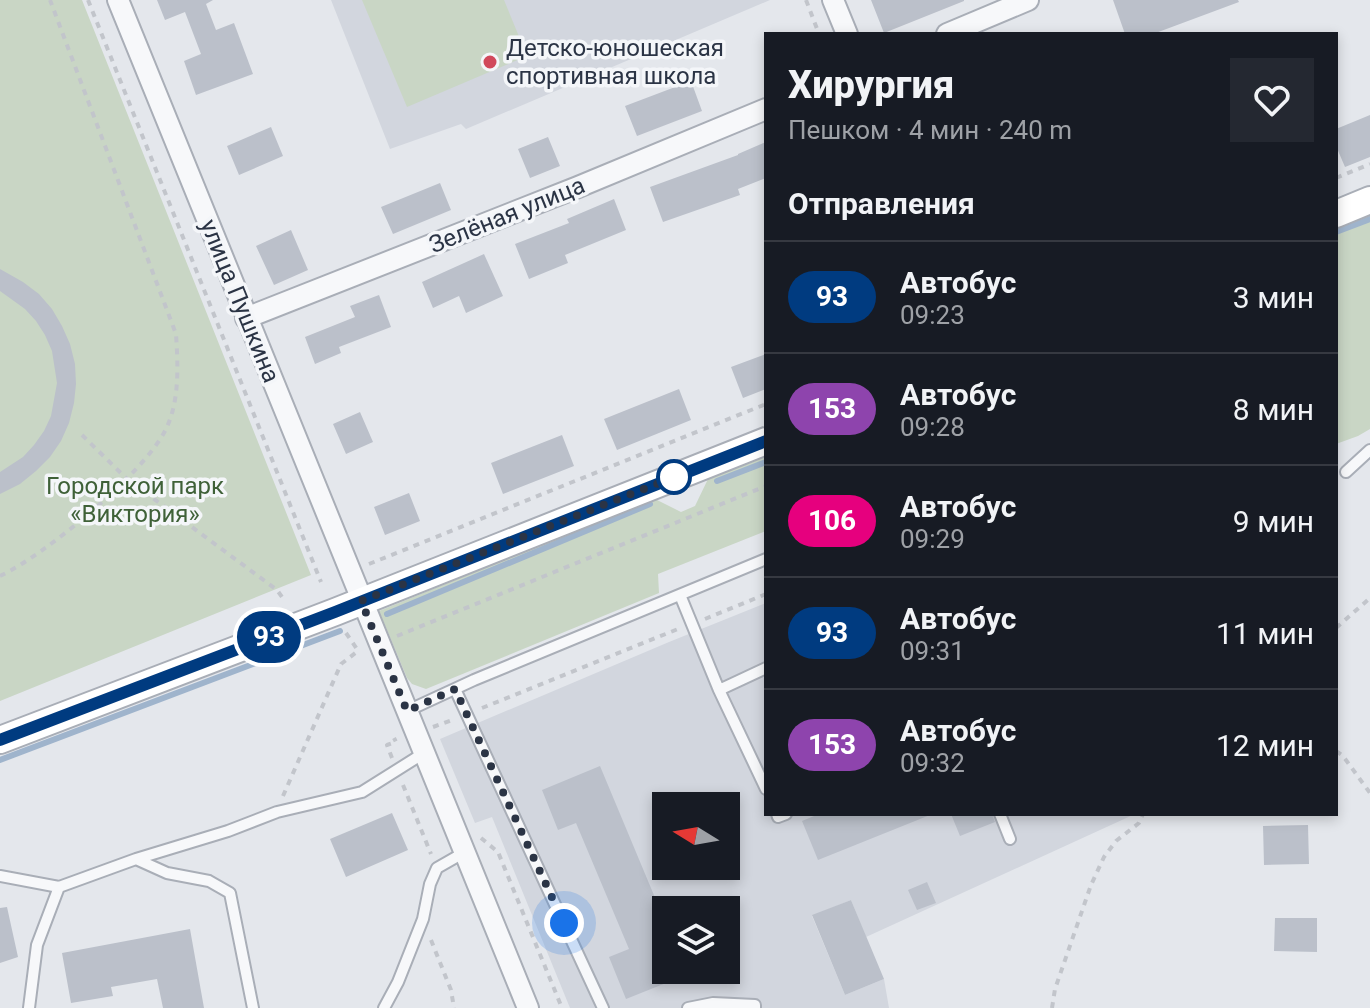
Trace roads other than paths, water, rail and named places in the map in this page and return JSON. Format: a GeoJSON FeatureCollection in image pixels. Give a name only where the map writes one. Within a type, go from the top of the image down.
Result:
{"type":"FeatureCollection","features":[{"type":"Feature","properties":{"kind":"main road"},"geometry":{"type":"LineString","coordinates":[[1338,213],[1370,200]]}},
{"type":"Feature","properties":{"kind":"main road"},"geometry":{"type":"LineString","coordinates":[[0,740],[764,442]]}},
{"type":"Feature","properties":{"kind":"street","name":"улица Пушкина"},"geometry":{"type":"LineString","coordinates":[[118,0],[528,1008]]}},
{"type":"Feature","properties":{"kind":"street"},"geometry":{"type":"LineString","coordinates":[[833,0],[846,32]]}},
{"type":"Feature","properties":{"kind":"street"},"geometry":{"type":"LineString","coordinates":[[952,32],[1028,0]]}},
{"type":"Feature","properties":{"kind":"street","name":"Зелёная улица"},"geometry":{"type":"LineString","coordinates":[[246,318],[764,110]]}},
{"type":"Feature","properties":{"kind":"lane"},"geometry":{"type":"LineString","coordinates":[[1346,472],[1370,450]]}},
{"type":"Feature","properties":{"kind":"lane"},"geometry":{"type":"LineString","coordinates":[[407,711],[764,560]]}},
{"type":"Feature","properties":{"kind":"lane"},"geometry":{"type":"LineString","coordinates":[[680,595],[719,690],[764,784]]}},
{"type":"Feature","properties":{"kind":"lane"},"geometry":{"type":"LineString","coordinates":[[719,690],[764,669]]}},
{"type":"Feature","properties":{"kind":"lane"},"geometry":{"type":"LineString","coordinates":[[455,689],[603,1008]]}},
{"type":"Feature","properties":{"kind":"lane"},"geometry":{"type":"LineString","coordinates":[[0,876],[59,887],[277,812],[362,792],[424,753]]}},
{"type":"Feature","properties":{"kind":"lane"},"geometry":{"type":"LineString","coordinates":[[1001,816],[1010,839]]}},
{"type":"Feature","properties":{"kind":"lane"},"geometry":{"type":"LineString","coordinates":[[384,1008],[423,919],[430,884],[437,868],[465,852]]}},
{"type":"Feature","properties":{"kind":"lane"},"geometry":{"type":"LineString","coordinates":[[136,859],[167,873],[209,881],[230,893],[253,1008]]}},
{"type":"Feature","properties":{"kind":"lane"},"geometry":{"type":"LineString","coordinates":[[29,1008],[37,945],[59,887]]}},
{"type":"Feature","properties":{"kind":"lane"},"geometry":{"type":"LineString","coordinates":[[688,1008],[713,1003],[755,1005],[755,1008]]}},
{"type":"Feature","properties":{"kind":"waterway"},"geometry":{"type":"LineString","coordinates":[[1338,231],[1370,219]]}},
{"type":"Feature","properties":{"kind":"waterway"},"geometry":{"type":"LineString","coordinates":[[717,481],[764,463]]}},
{"type":"Feature","properties":{"kind":"waterway"},"geometry":{"type":"LineString","coordinates":[[387,614],[650,504]]}},
{"type":"Feature","properties":{"kind":"waterway"},"geometry":{"type":"LineString","coordinates":[[0,760],[340,631]]}},
{"type":"Feature","properties":{"kind":"place","name":"Детско-юношеская спортивная школа"},"geometry":{"type":"Point","coordinates":[490,62]}},
{"type":"Feature","properties":{"kind":"park label","name":"Городской парк «Виктория»"},"geometry":{"type":"Point","coordinates":[135,500]}}]}
